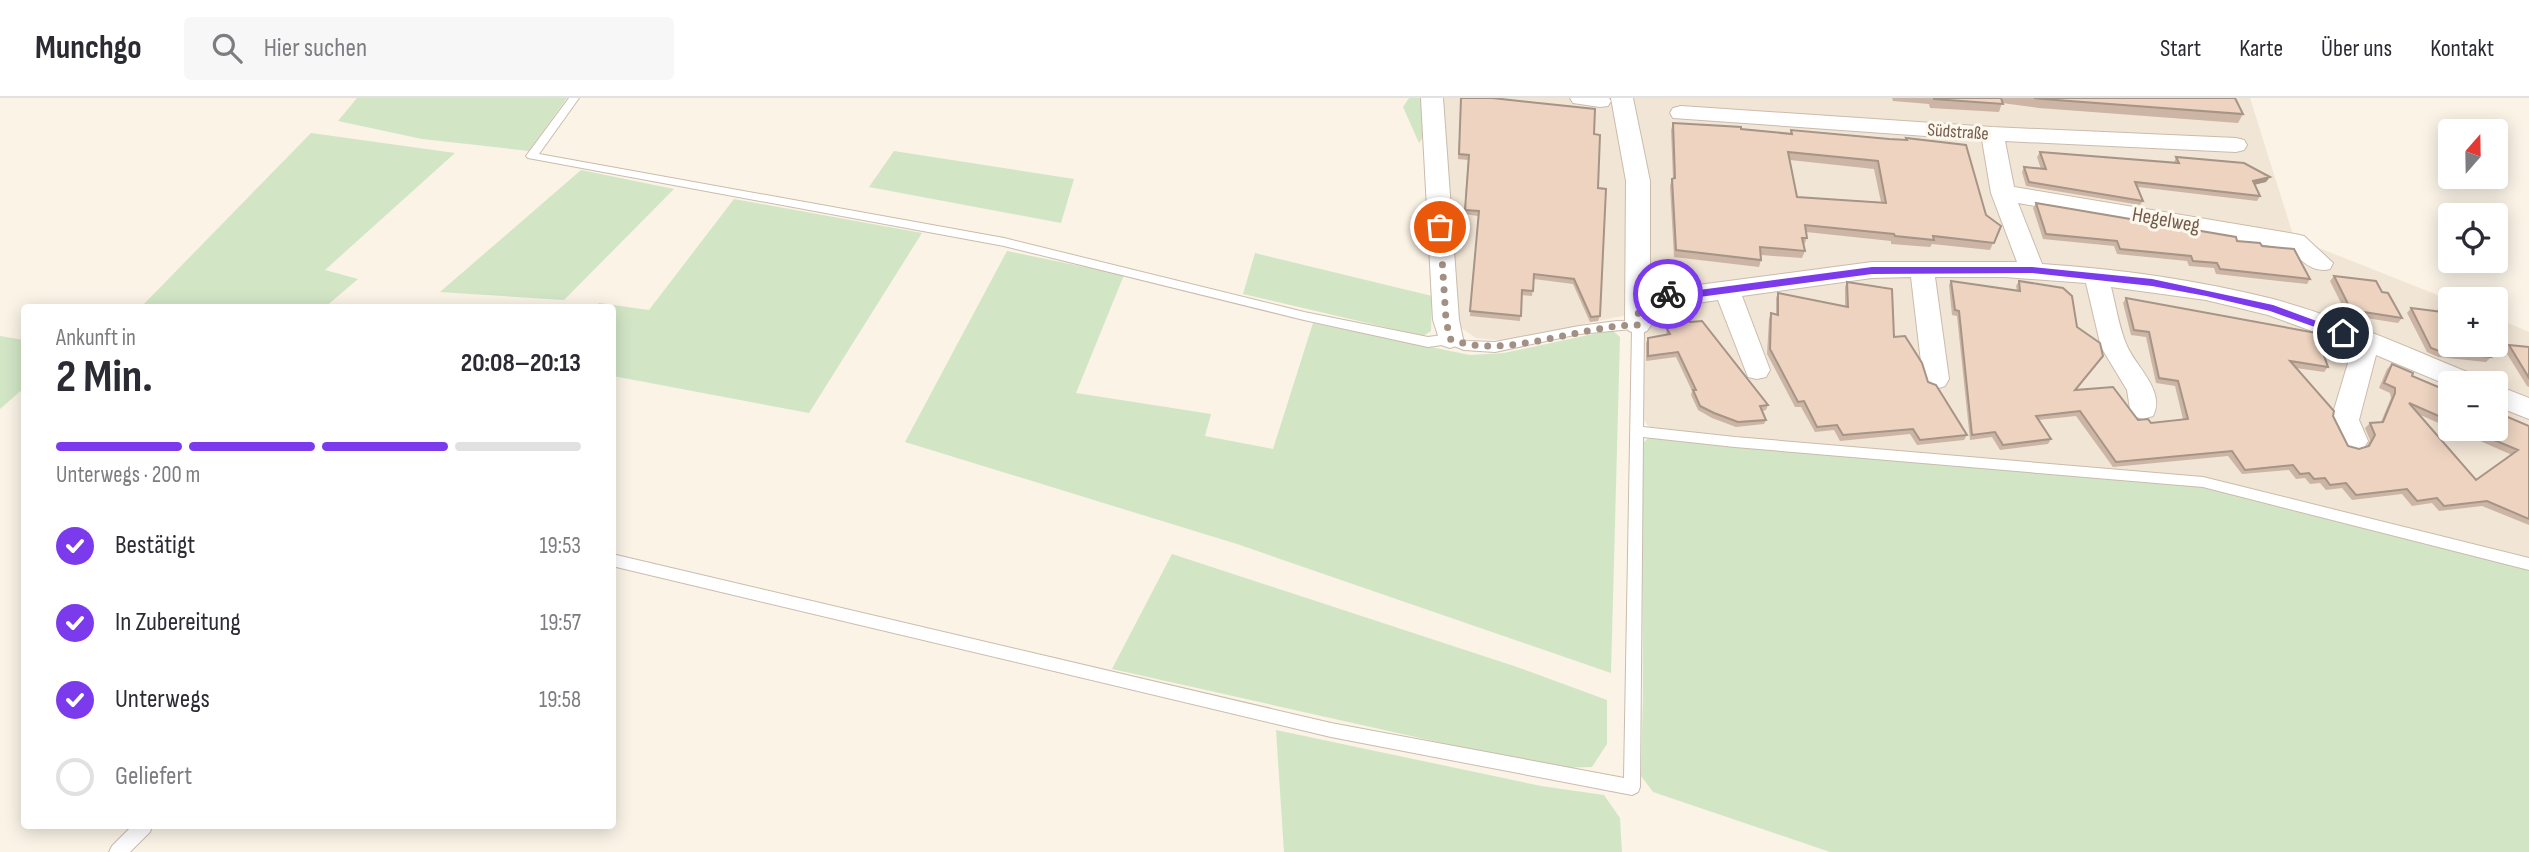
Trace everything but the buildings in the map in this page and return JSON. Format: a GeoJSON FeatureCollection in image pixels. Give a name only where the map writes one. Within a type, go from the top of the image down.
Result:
{"type":"FeatureCollection","features":[{"type":"Feature","properties":{"kind":"street"},"geometry":{"type":"LineString","coordinates":[[1432,98],[1446,320],[1450,339]]}},
{"type":"Feature","properties":{"kind":"street"},"geometry":{"type":"LineString","coordinates":[[1805,98],[1810,122]]}},
{"type":"Feature","properties":{"kind":"street"},"geometry":{"type":"LineString","coordinates":[[1601,99],[1638,181],[1638,325]]}},
{"type":"Feature","properties":{"kind":"street","name":"Südstraße"},"geometry":{"type":"LineString","coordinates":[[1681,113],[1992,134],[2236,145]]}},
{"type":"Feature","properties":{"kind":"street"},"geometry":{"type":"LineString","coordinates":[[1992,134],[2003,193],[2032,270]]}},
{"type":"Feature","properties":{"kind":"street","name":"Hegelweg"},"geometry":{"type":"LineString","coordinates":[[2003,193],[2295,242],[2321,263]]}},
{"type":"Feature","properties":{"kind":"street"},"geometry":{"type":"LineString","coordinates":[[1639,290],[1684,296],[1872,271],[1922,268],[2032,270],[2096,276],[2152,282],[2273,308],[2367,341],[2439,371]]}},
{"type":"Feature","properties":{"kind":"street"},"geometry":{"type":"LineString","coordinates":[[1922,268],[1936,379]]}},
{"type":"Feature","properties":{"kind":"street"},"geometry":{"type":"LineString","coordinates":[[2096,276],[2114,348],[2140,389],[2143,409]]}},
{"type":"Feature","properties":{"kind":"street"},"geometry":{"type":"LineString","coordinates":[[1727,290],[1757,370]]}},
{"type":"Feature","properties":{"kind":"street"},"geometry":{"type":"LineString","coordinates":[[2354,441],[2345,420],[2367,341]]}},
{"type":"Feature","properties":{"kind":"street"},"geometry":{"type":"LineString","coordinates":[[2508,400],[2529,408]]}},
{"type":"Feature","properties":{"kind":"lane"},"geometry":{"type":"LineString","coordinates":[[574,98],[532,156],[1004,243],[1304,316],[1427,342],[1450,339],[1464,345],[1495,347],[1579,330],[1638,325],[1632,788],[1604,780],[1530,769],[1331,730],[616,560]]}},
{"type":"Feature","properties":{"kind":"lane"},"geometry":{"type":"LineString","coordinates":[[1636,431],[2203,482],[2529,564]]}},
{"type":"Feature","properties":{"kind":"lane"},"geometry":{"type":"LineString","coordinates":[[118,852],[141,829]]}},
{"type":"Feature","properties":{"kind":"shaded area"},"geometry":{"type":"Polygon","coordinates":[[[1442,98],[2250,98],[2294,238],[2438,295],[2438,357],[2508,357],[2508,323],[2529,332],[2529,562],[1659,430],[1648,426],[1643,418],[1645,311],[1505,341],[1476,338],[1457,325],[1442,98]]]}},
{"type":"Feature","properties":{"kind":"green space"},"geometry":{"type":"Polygon","coordinates":[[[357,98],[567,98],[529,151],[422,139],[338,121],[357,98]]]}},
{"type":"Feature","properties":{"kind":"green space"},"geometry":{"type":"Polygon","coordinates":[[[1409,98],[1422,98],[1424,136],[1419,143],[1403,107],[1409,98]]]}},
{"type":"Feature","properties":{"kind":"green space"},"geometry":{"type":"Polygon","coordinates":[[[311,133],[455,153],[325,270],[358,279],[329,304],[144,304],[311,133]]]}},
{"type":"Feature","properties":{"kind":"green space"},"geometry":{"type":"Polygon","coordinates":[[[894,151],[1074,179],[1061,223],[869,187],[894,151]]]}},
{"type":"Feature","properties":{"kind":"green space"},"geometry":{"type":"Polygon","coordinates":[[[581,170],[674,189],[564,300],[440,292],[581,170]]]}},
{"type":"Feature","properties":{"kind":"green space"},"geometry":{"type":"Polygon","coordinates":[[[734,199],[922,233],[809,413],[616,377],[616,305],[649,310],[734,199]]]}},
{"type":"Feature","properties":{"kind":"green space"},"geometry":{"type":"Polygon","coordinates":[[[1007,251],[1124,275],[1076,393],[1211,414],[1205,436],[1273,449],[1313,323],[1470,355],[1504,353],[1612,330],[1620,337],[1611,673],[1237,544],[905,442],[1007,251]]]}},
{"type":"Feature","properties":{"kind":"green space"},"geometry":{"type":"Polygon","coordinates":[[[1255,253],[1432,296],[1431,331],[1423,336],[1243,294],[1255,253]]]}},
{"type":"Feature","properties":{"kind":"green space"},"geometry":{"type":"Polygon","coordinates":[[[0,336],[21,340],[21,391],[0,409],[0,336]]]}},
{"type":"Feature","properties":{"kind":"green space"},"geometry":{"type":"Polygon","coordinates":[[[1648,438],[2203,486],[2529,570],[2529,852],[1830,852],[1653,792],[1641,776],[1642,444],[1648,438]]]}},
{"type":"Feature","properties":{"kind":"green space"},"geometry":{"type":"Polygon","coordinates":[[[1172,554],[1517,667],[1607,700],[1607,744],[1592,767],[1554,768],[1112,669],[1172,554]]]}},
{"type":"Feature","properties":{"kind":"green space"},"geometry":{"type":"Polygon","coordinates":[[[1276,730],[1541,786],[1604,795],[1620,818],[1622,852],[1284,852],[1276,730]]]}},
{"type":"Feature","properties":{"kind":"way so far"},"geometry":{"type":"LineString","coordinates":[[1440,227],[1446,320],[1450,339],[1464,345],[1495,347],[1579,330],[1638,325],[1639,290],[1668,294]]}},
{"type":"Feature","properties":{"kind":"route"},"geometry":{"type":"LineString","coordinates":[[1668,294],[1684,296],[1872,271],[1922,268],[2032,270],[2152,282],[2206,292],[2273,308],[2343,333]]}}]}
